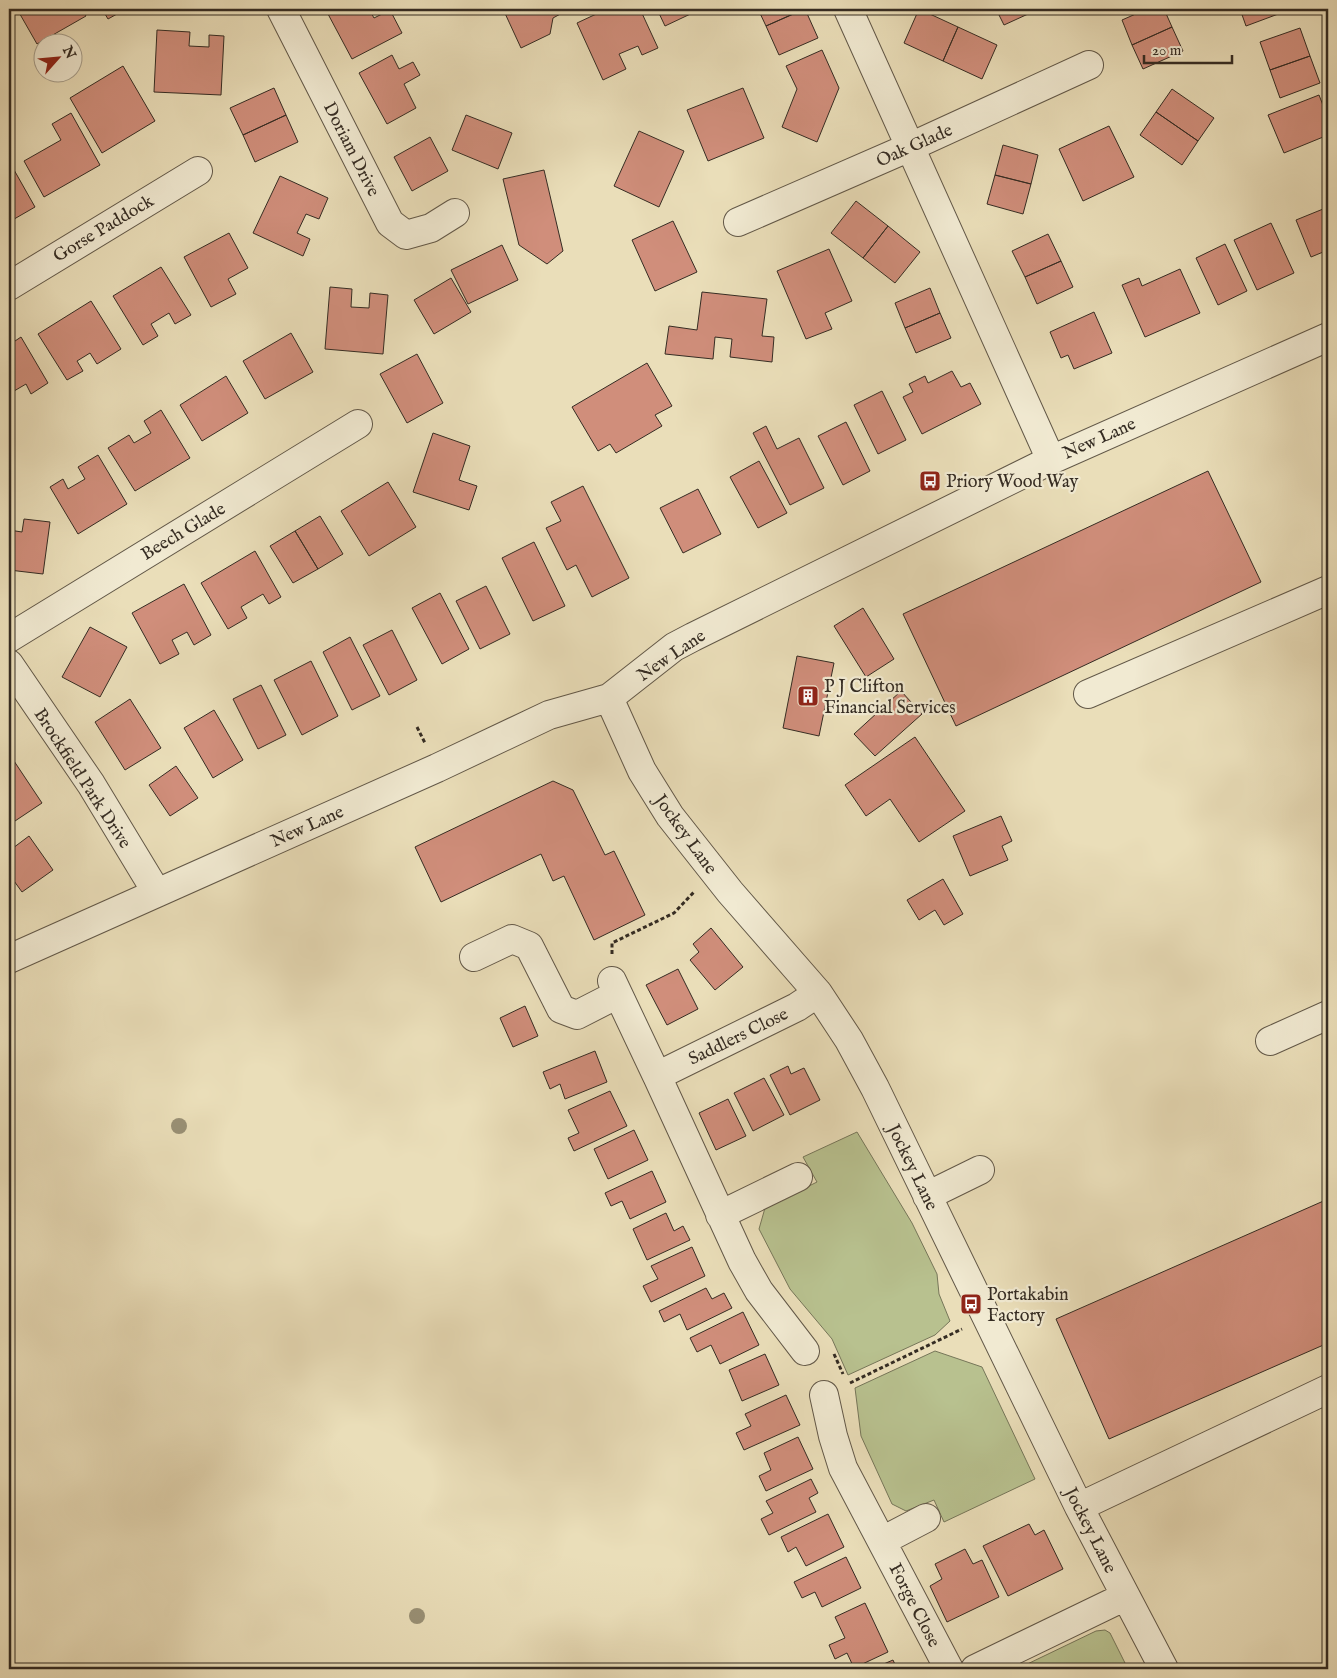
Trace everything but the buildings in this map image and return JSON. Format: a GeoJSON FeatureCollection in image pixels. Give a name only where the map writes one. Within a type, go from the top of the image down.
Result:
{"type":"FeatureCollection","features":[{"type":"Feature","properties":{"kind":"street","name":"Doriam Drive"},"geometry":{"type":"LineString","coordinates":[[282,9],[390,223],[406,235],[431,228],[455,213]]}},
{"type":"Feature","properties":{"kind":"street"},"geometry":{"type":"LineString","coordinates":[[848,9],[1051,460]]}},
{"type":"Feature","properties":{"kind":"street","name":"Oak Glade"},"geometry":{"type":"LineString","coordinates":[[738,222],[910,147],[1089,65]]}},
{"type":"Feature","properties":{"kind":"street","name":"Gorse Paddock"},"geometry":{"type":"LineString","coordinates":[[9,286],[198,171]]}},
{"type":"Feature","properties":{"kind":"street","name":"New Lane"},"geometry":{"type":"LineString","coordinates":[[9,959],[437,768],[549,715],[609,698],[674,647],[693,637],[1051,460],[1328,337]]}},
{"type":"Feature","properties":{"kind":"street","name":"Beech Glade"},"geometry":{"type":"LineString","coordinates":[[9,638],[358,425]]}},
{"type":"Feature","properties":{"kind":"street"},"geometry":{"type":"LineString","coordinates":[[1088,694],[1328,590]]}},
{"type":"Feature","properties":{"kind":"street","name":"Brockfield Park Drive"},"geometry":{"type":"LineString","coordinates":[[9,664],[90,784],[157,893]]}},
{"type":"Feature","properties":{"kind":"street","name":"Jockey Lane"},"geometry":{"type":"LineString","coordinates":[[609,698],[642,771],[670,816],[730,892],[818,994],[854,1048],[1078,1507],[1124,1597],[1164,1669]]}},
{"type":"Feature","properties":{"kind":"street"},"geometry":{"type":"LineString","coordinates":[[474,957],[512,939],[529,946],[561,1009],[576,1015],[615,987],[720,1215],[759,1291],[805,1351]]}},
{"type":"Feature","properties":{"kind":"street","name":"Saddlers Close"},"geometry":{"type":"LineString","coordinates":[[657,1076],[797,1007],[818,994]]}},
{"type":"Feature","properties":{"kind":"street"},"geometry":{"type":"LineString","coordinates":[[1270,1040],[1328,1015]]}},
{"type":"Feature","properties":{"kind":"street"},"geometry":{"type":"LineString","coordinates":[[927,1196],[980,1170]]}},
{"type":"Feature","properties":{"kind":"street"},"geometry":{"type":"LineString","coordinates":[[720,1215],[798,1177]]}},
{"type":"Feature","properties":{"kind":"street"},"geometry":{"type":"LineString","coordinates":[[1078,1507],[1328,1389]]}},
{"type":"Feature","properties":{"kind":"street","name":"Forge Close"},"geometry":{"type":"LineString","coordinates":[[836,1390],[833,1436],[843,1468],[949,1669]]}},
{"type":"Feature","properties":{"kind":"street"},"geometry":{"type":"LineString","coordinates":[[882,1540],[926,1518]]}},
{"type":"Feature","properties":{"kind":"street"},"geometry":{"type":"LineString","coordinates":[[975,1669],[1124,1597]]}},
{"type":"Feature","properties":{"kind":"path"},"geometry":{"type":"LineString","coordinates":[[615,987],[612,943],[674,913],[694,891]]}},
{"type":"Feature","properties":{"kind":"path"},"geometry":{"type":"LineString","coordinates":[[836,1390],[969,1326]]}},
{"type":"Feature","properties":{"kind":"green space"},"geometry":{"type":"Polygon","coordinates":[[[857,1132],[912,1223],[937,1274],[939,1294],[950,1321],[935,1335],[848,1375],[832,1339],[790,1289],[759,1229],[765,1208],[817,1182],[803,1157],[857,1132]]]}},
{"type":"Feature","properties":{"kind":"green space"},"geometry":{"type":"Polygon","coordinates":[[[935,1351],[982,1367],[1035,1479],[944,1522],[934,1500],[906,1511],[892,1504],[861,1436],[855,1388],[935,1351]]]}},
{"type":"Feature","properties":{"kind":"green space"},"geometry":{"type":"Polygon","coordinates":[[[1105,1630],[1110,1633],[1128,1669],[1017,1669],[1096,1631],[1105,1630]]]}},
{"type":"Feature","properties":{"kind":"place","name":"Priory Wood Way"},"geometry":{"type":"Point","coordinates":[930,481]}},
{"type":"Feature","properties":{"kind":"place","name":"P J Clifton Financial Services"},"geometry":{"type":"Point","coordinates":[808,696]}},
{"type":"Feature","properties":{"kind":"place","name":"Portakabin Factory"},"geometry":{"type":"Point","coordinates":[971,1304]}}]}
